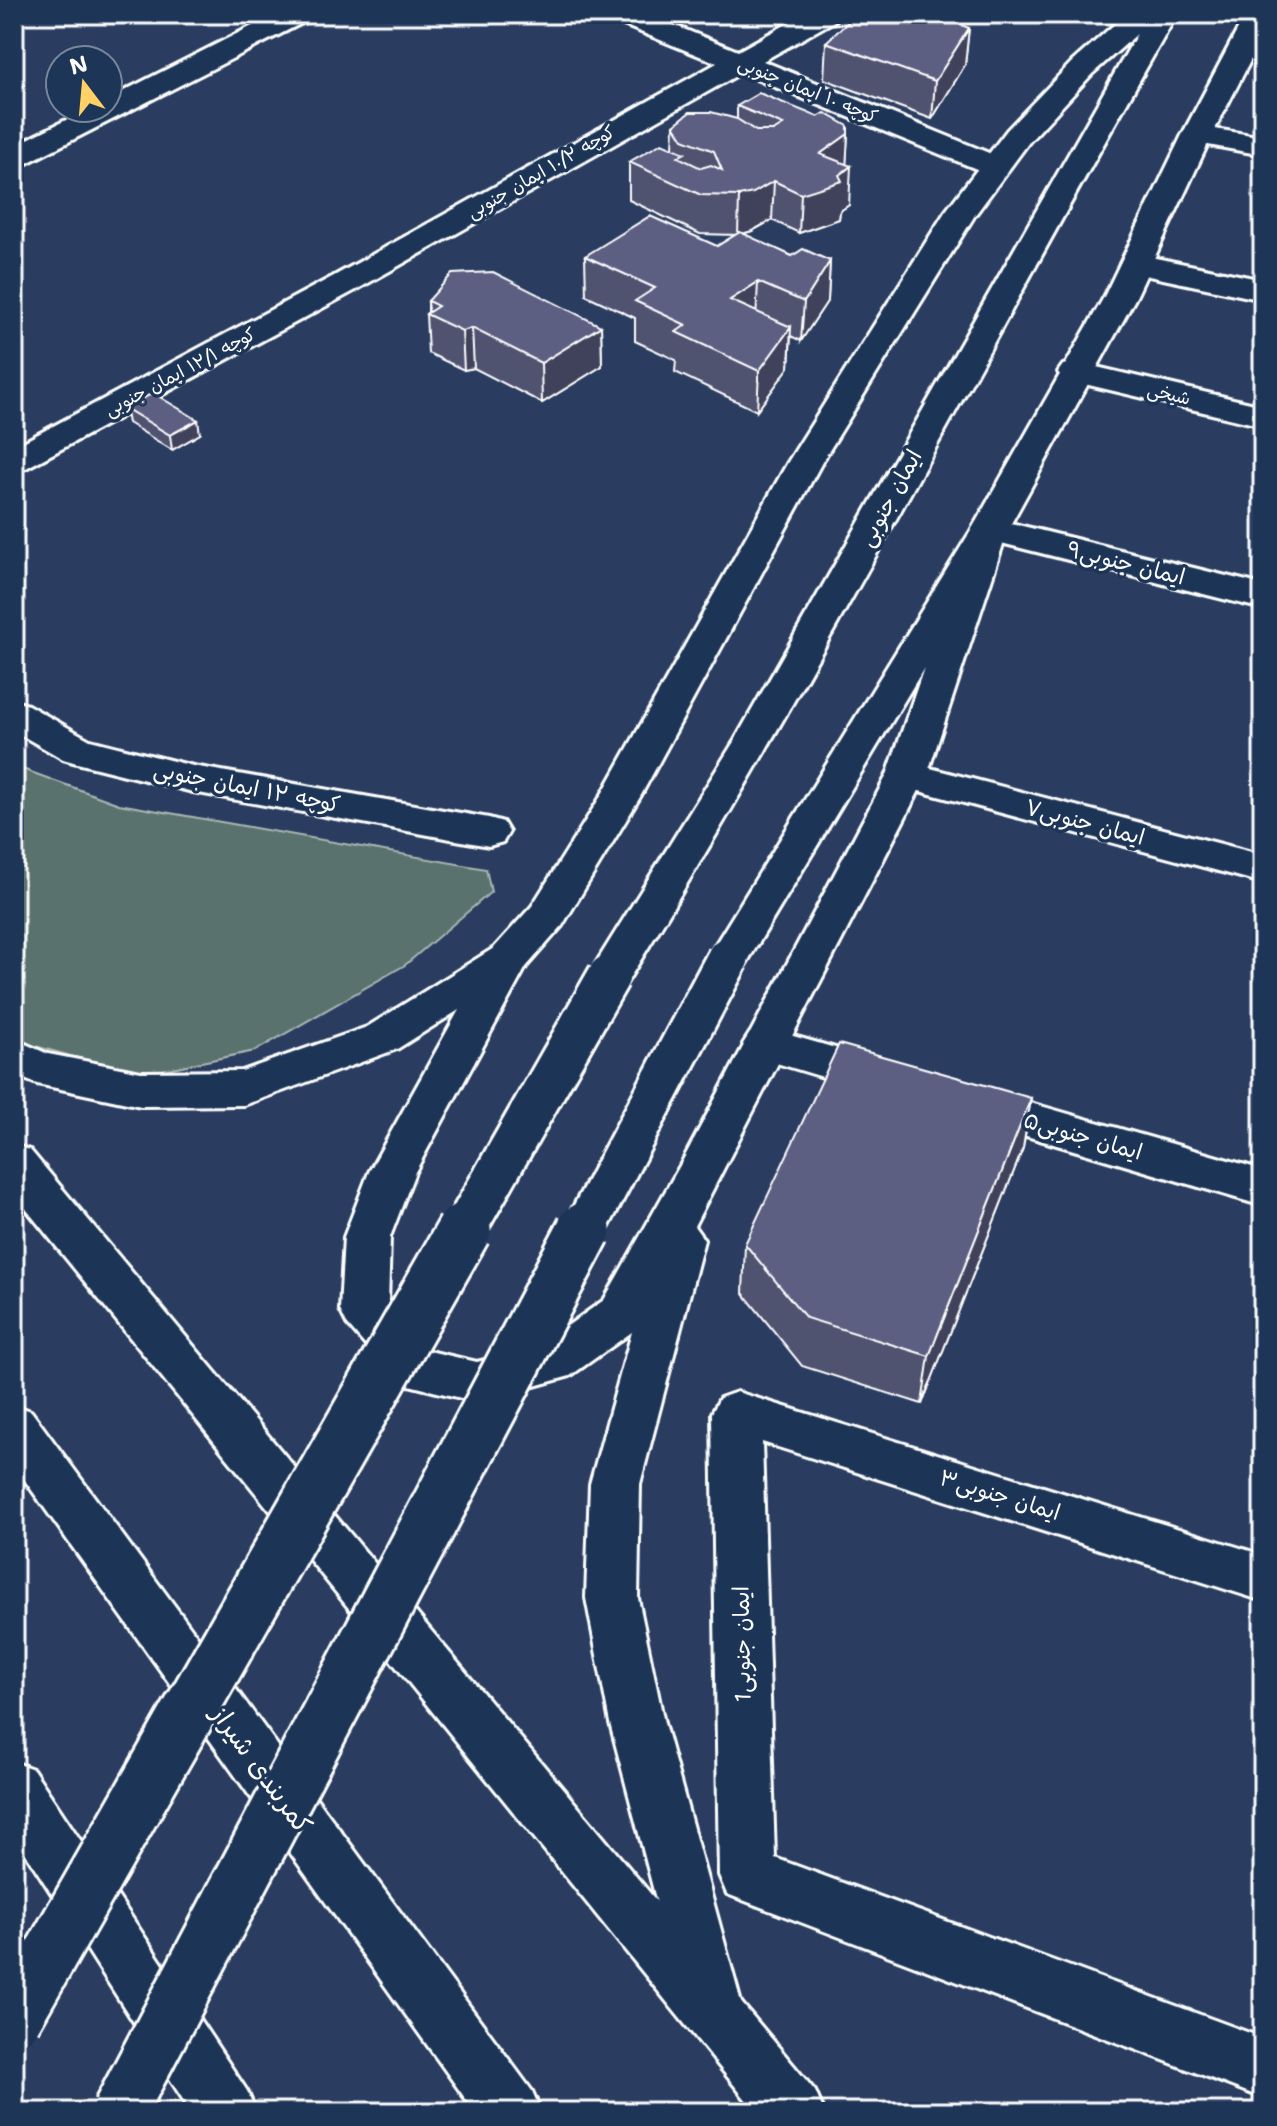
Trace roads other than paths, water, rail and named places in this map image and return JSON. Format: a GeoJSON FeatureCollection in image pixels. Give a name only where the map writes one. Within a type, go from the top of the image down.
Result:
{"type":"FeatureCollection","features":[{"type":"Feature","properties":{"kind":"main road"},"geometry":{"type":"LineString","coordinates":[[14,158],[298,14]]}},
{"type":"Feature","properties":{"kind":"main road","name":"کوچه ۱۰ ایمان جنوبی"},"geometry":{"type":"LineString","coordinates":[[621,14],[995,166]]}},
{"type":"Feature","properties":{"kind":"main road","name":"کوچه ۱۰/۲ ایمان جنوبی"},"geometry":{"type":"LineString","coordinates":[[345,283],[737,61],[826,14]]}},
{"type":"Feature","properties":{"kind":"main road"},"geometry":{"type":"LineString","coordinates":[[990,529],[907,775],[700,1172],[621,1314],[553,1362],[477,1382],[414,1368],[364,1310],[367,1237],[392,1172],[510,957],[547,916],[620,797],[805,462],[961,212],[1018,136],[1082,68],[1143,14]]}},
{"type":"Feature","properties":{"kind":"main road","name":"ایمان جنوبی"},"geometry":{"type":"LineString","coordinates":[[14,2019],[609,976],[677,872],[815,632],[1061,188],[1163,14]]}},
{"type":"Feature","properties":{"kind":"main road"},"geometry":{"type":"LineString","coordinates":[[119,2112],[728,958],[990,529],[1136,264],[1197,135],[1260,14]]}},
{"type":"Feature","properties":{"kind":"main road"},"geometry":{"type":"LineString","coordinates":[[1197,135],[1263,146]]}},
{"type":"Feature","properties":{"kind":"main road"},"geometry":{"type":"LineString","coordinates":[[1136,264],[1263,290]]}},
{"type":"Feature","properties":{"kind":"main road","name":"کوچه ۱۲/۱ ایمان جنوبی"},"geometry":{"type":"LineString","coordinates":[[14,461],[345,283]]}},
{"type":"Feature","properties":{"kind":"main road","name":"شیخی"},"geometry":{"type":"LineString","coordinates":[[1075,372],[1263,416]]}},
{"type":"Feature","properties":{"kind":"main road","name":"ایمان جنوبی۹"},"geometry":{"type":"LineString","coordinates":[[990,529],[1263,597]]}},
{"type":"Feature","properties":{"kind":"main road","name":"کوچه ۱۲ ایمان جنوبی"},"geometry":{"type":"LineString","coordinates":[[14,714],[77,750],[193,779],[489,832]]}},
{"type":"Feature","properties":{"kind":"main road","name":"ایمان جنوبی۷"},"geometry":{"type":"LineString","coordinates":[[907,775],[1263,869]]}},
{"type":"Feature","properties":{"kind":"main road"},"geometry":{"type":"LineString","coordinates":[[14,1055],[37,1068],[141,1089],[244,1088],[382,1038],[510,957]]}},
{"type":"Feature","properties":{"kind":"main road","name":"ایمان جنوبی۵"},"geometry":{"type":"LineString","coordinates":[[765,1044],[1263,1188]]}},
{"type":"Feature","properties":{"kind":"main road"},"geometry":{"type":"LineString","coordinates":[[14,1162],[794,2112]]}},
{"type":"Feature","properties":{"kind":"main road"},"geometry":{"type":"LineString","coordinates":[[700,1172],[615,1484],[612,1598],[637,1723],[716,2018]]}},
{"type":"Feature","properties":{"kind":"main road","name":"ایمان جنوبی۳"},"geometry":{"type":"LineString","coordinates":[[737,1413],[1263,1578]]}},
{"type":"Feature","properties":{"kind":"main road","name":"1ایمان جنوبی"},"geometry":{"type":"LineString","coordinates":[[737,1413],[747,1875],[1263,2068]]}},
{"type":"Feature","properties":{"kind":"main road","name":"کمربندی شیراز"},"geometry":{"type":"LineString","coordinates":[[14,1426],[511,2112]]}},
{"type":"Feature","properties":{"kind":"main road"},"geometry":{"type":"LineString","coordinates":[[14,1787],[226,2112]]}}]}
